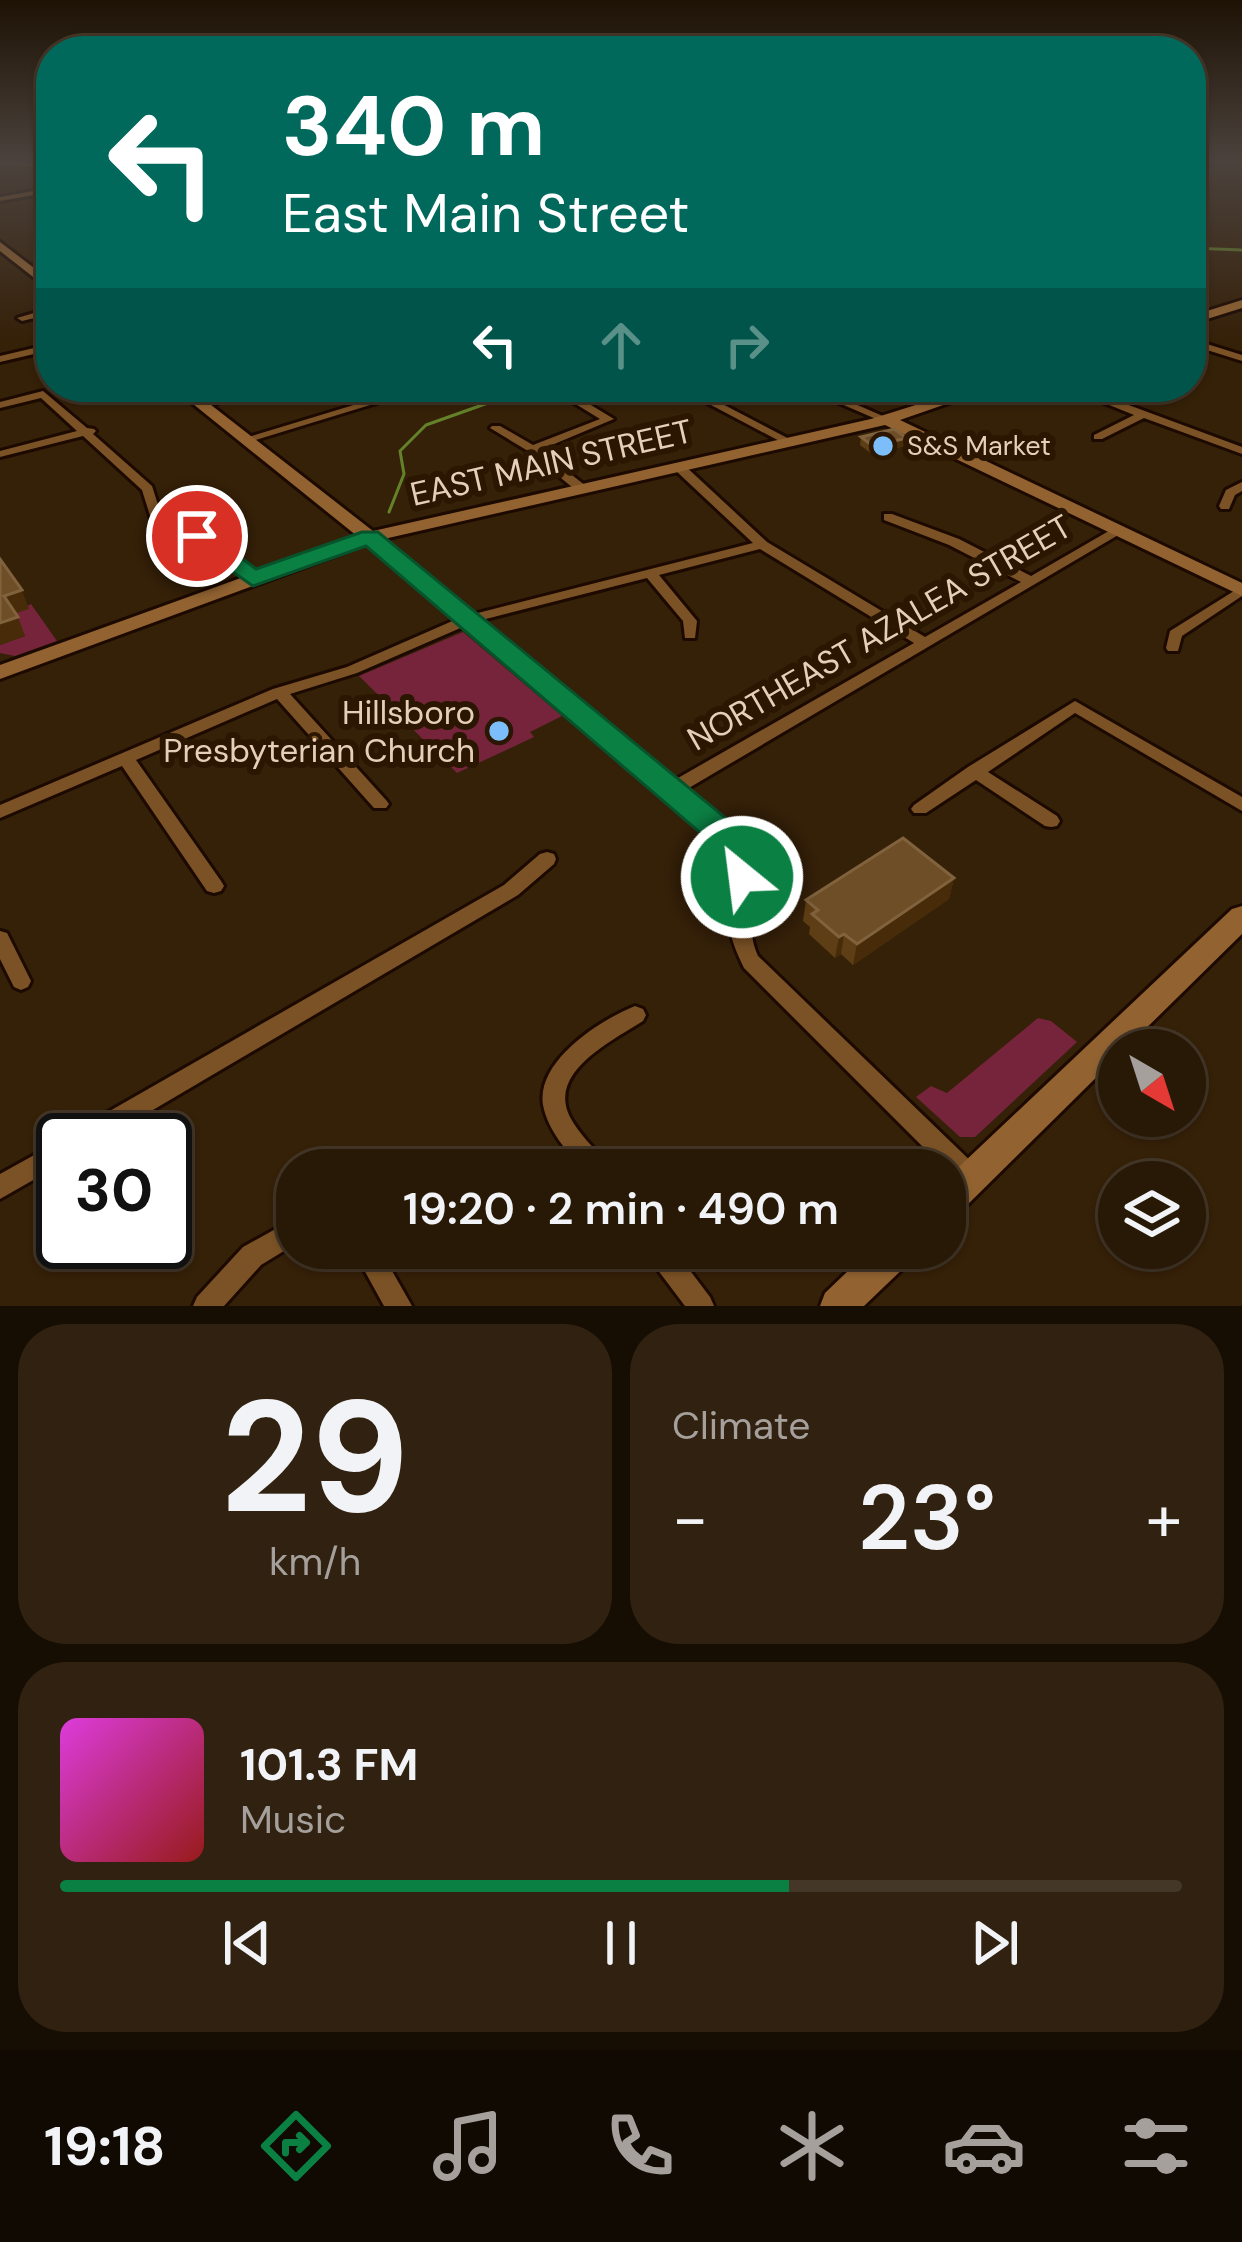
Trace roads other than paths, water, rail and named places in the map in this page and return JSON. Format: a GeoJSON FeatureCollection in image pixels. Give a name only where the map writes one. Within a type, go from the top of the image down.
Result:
{"type":"FeatureCollection","features":[{"type":"Feature","properties":{"kind":"main road"},"geometry":{"type":"LineString","coordinates":[[0,245],[36,270]]}},
{"type":"Feature","properties":{"kind":"main road"},"geometry":{"type":"LineString","coordinates":[[1206,315],[1242,304]]}},
{"type":"Feature","properties":{"kind":"main road"},"geometry":{"type":"LineString","coordinates":[[198,402],[370,537]]}},
{"type":"Feature","properties":{"kind":"main road","name":"EAST MAIN STREET"},"geometry":{"type":"LineString","coordinates":[[0,672],[370,537],[887,420],[937,402]]}},
{"type":"Feature","properties":{"kind":"main road"},"geometry":{"type":"LineString","coordinates":[[887,420],[1242,590]]}},
{"type":"Feature","properties":{"kind":"main road"},"geometry":{"type":"LineString","coordinates":[[966,1183],[1242,917]]}},
{"type":"Feature","properties":{"kind":"main road"},"geometry":{"type":"LineString","coordinates":[[838,1306],[876,1269]]}},
{"type":"Feature","properties":{"kind":"street"},"geometry":{"type":"LineString","coordinates":[[22,317],[36,314]]}},
{"type":"Feature","properties":{"kind":"street"},"geometry":{"type":"LineString","coordinates":[[1206,347],[1242,358]]}},
{"type":"Feature","properties":{"kind":"street"},"geometry":{"type":"LineString","coordinates":[[0,359],[36,351]]}},
{"type":"Feature","properties":{"kind":"street"},"geometry":{"type":"LineString","coordinates":[[0,404],[36,396]]}},
{"type":"Feature","properties":{"kind":"street"},"geometry":{"type":"LineString","coordinates":[[53,402],[90,430],[148,489],[156,520],[212,542],[253,578]]}},
{"type":"Feature","properties":{"kind":"street"},"geometry":{"type":"LineString","coordinates":[[202,405],[212,402]]}},
{"type":"Feature","properties":{"kind":"street"},"geometry":{"type":"LineString","coordinates":[[248,439],[373,402]]}},
{"type":"Feature","properties":{"kind":"street"},"geometry":{"type":"LineString","coordinates":[[532,448],[609,421],[578,402]]}},
{"type":"Feature","properties":{"kind":"street"},"geometry":{"type":"LineString","coordinates":[[711,402],[790,442]]}},
{"type":"Feature","properties":{"kind":"street"},"geometry":{"type":"LineString","coordinates":[[843,402],[887,420]]}},
{"type":"Feature","properties":{"kind":"street"},"geometry":{"type":"LineString","coordinates":[[1111,402],[1242,451]]}},
{"type":"Feature","properties":{"kind":"street"},"geometry":{"type":"LineString","coordinates":[[1098,437],[1144,414]]}},
{"type":"Feature","properties":{"kind":"street"},"geometry":{"type":"LineString","coordinates":[[496,428],[532,448],[582,489]]}},
{"type":"Feature","properties":{"kind":"street"},"geometry":{"type":"LineString","coordinates":[[0,454],[90,430]]}},
{"type":"Feature","properties":{"kind":"street"},"geometry":{"type":"LineString","coordinates":[[679,467],[762,545],[925,643]]}},
{"type":"Feature","properties":{"kind":"street"},"geometry":{"type":"LineString","coordinates":[[1225,506],[1230,493],[1242,486]]}},
{"type":"Feature","properties":{"kind":"street"},"geometry":{"type":"LineString","coordinates":[[888,517],[1032,581]]}},
{"type":"Feature","properties":{"kind":"street","name":"NORTHEAST AZALEA STREET"},"geometry":{"type":"LineString","coordinates":[[671,790],[1119,531]]}},
{"type":"Feature","properties":{"kind":"street"},"geometry":{"type":"LineString","coordinates":[[370,537],[671,790],[739,854],[737,932],[751,962],[971,1178]]}},
{"type":"Feature","properties":{"kind":"street"},"geometry":{"type":"LineString","coordinates":[[0,812],[279,692],[352,670],[466,620],[762,545]]}},
{"type":"Feature","properties":{"kind":"street"},"geometry":{"type":"LineString","coordinates":[[651,574],[690,621],[690,635]]}},
{"type":"Feature","properties":{"kind":"street"},"geometry":{"type":"LineString","coordinates":[[1173,648],[1175,634],[1242,590]]}},
{"type":"Feature","properties":{"kind":"street"},"geometry":{"type":"LineString","coordinates":[[279,692],[380,804]]}},
{"type":"Feature","properties":{"kind":"street"},"geometry":{"type":"LineString","coordinates":[[920,808],[1075,706],[1242,805]]}},
{"type":"Feature","properties":{"kind":"street"},"geometry":{"type":"LineString","coordinates":[[126,759],[214,886]]}},
{"type":"Feature","properties":{"kind":"street"},"geometry":{"type":"LineString","coordinates":[[974,771],[1051,821]]}},
{"type":"Feature","properties":{"kind":"street"},"geometry":{"type":"LineString","coordinates":[[127,1113],[511,890],[547,859]]}},
{"type":"Feature","properties":{"kind":"street"},"geometry":{"type":"LineString","coordinates":[[0,939],[20,981]]}},
{"type":"Feature","properties":{"kind":"street"},"geometry":{"type":"LineString","coordinates":[[582,1149],[557,1117],[553,1093],[562,1070],[574,1057],[634,1015]]}},
{"type":"Feature","properties":{"kind":"street"},"geometry":{"type":"LineString","coordinates":[[0,1187],[36,1166]]}},
{"type":"Feature","properties":{"kind":"street"},"geometry":{"type":"LineString","coordinates":[[206,1306],[252,1256],[276,1242]]}},
{"type":"Feature","properties":{"kind":"street"},"geometry":{"type":"LineString","coordinates":[[377,1269],[398,1306]]}},
{"type":"Feature","properties":{"kind":"street"},"geometry":{"type":"LineString","coordinates":[[673,1269],[700,1306]]}},
{"type":"Feature","properties":{"kind":"waterway"},"geometry":{"type":"LineString","coordinates":[[1206,249],[1242,250]]}},
{"type":"Feature","properties":{"kind":"waterway"},"geometry":{"type":"LineString","coordinates":[[389,512],[404,474],[400,451],[426,425],[491,402]]}},
{"type":"Feature","properties":{"kind":"place","name":"S&S Market"},"geometry":{"type":"Point","coordinates":[883,446]}},
{"type":"Feature","properties":{"kind":"place","name":"Hillsboro Presbyterian Church"},"geometry":{"type":"Point","coordinates":[499,731]}}]}
